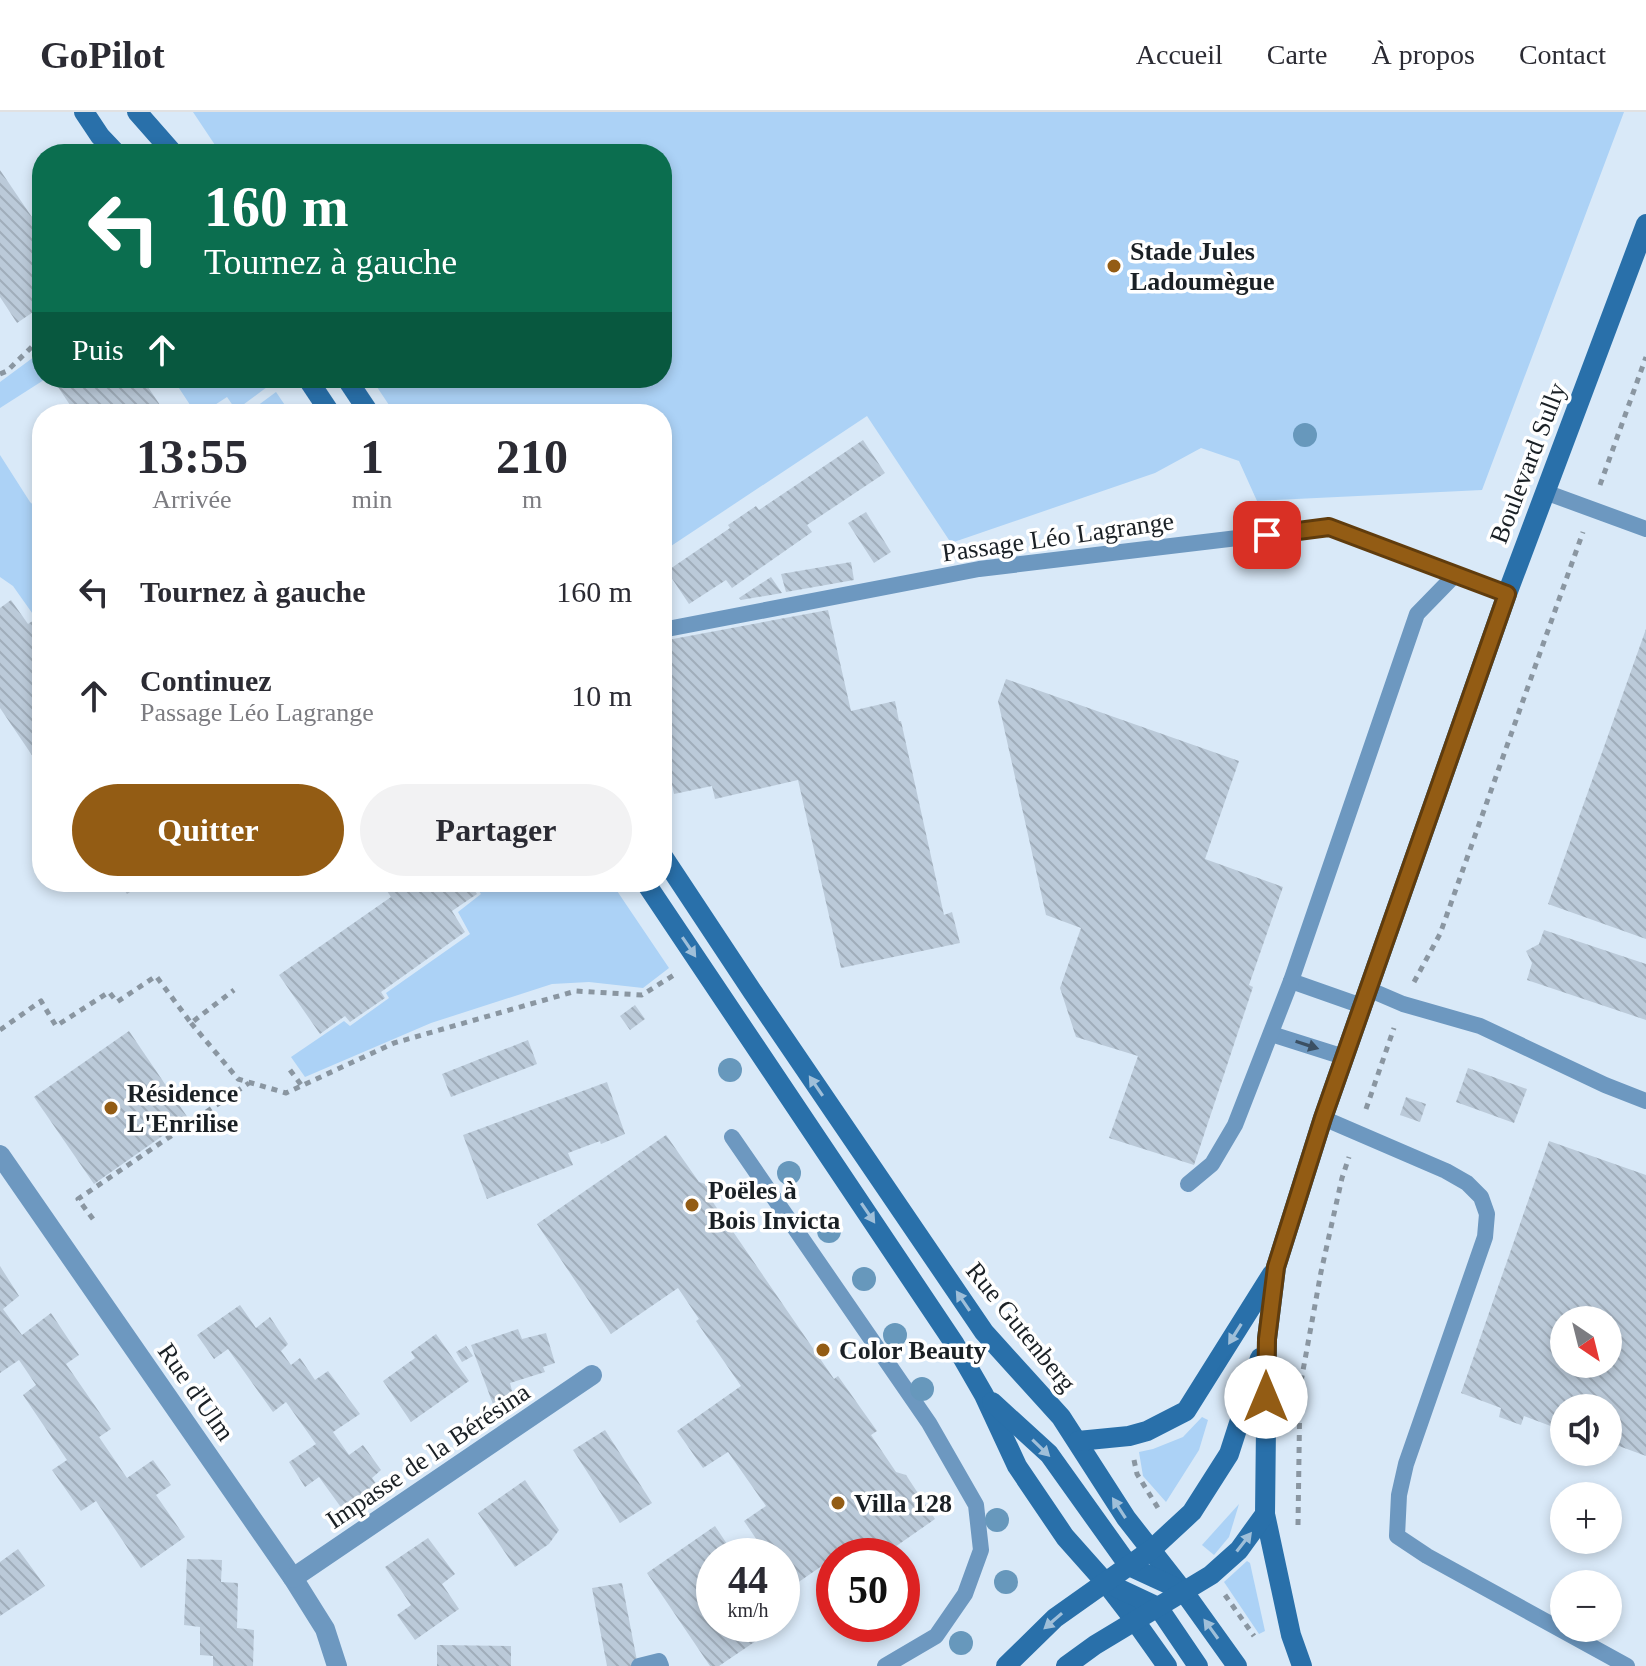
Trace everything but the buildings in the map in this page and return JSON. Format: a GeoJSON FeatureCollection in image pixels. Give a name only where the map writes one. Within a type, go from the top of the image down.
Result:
{"type":"FeatureCollection","features":[{"type":"Feature","properties":{"kind":"main road"},"geometry":{"type":"LineString","coordinates":[[84,112],[108,144]]}},
{"type":"Feature","properties":{"kind":"main road"},"geometry":{"type":"LineString","coordinates":[[137,112],[165,144]]}},
{"type":"Feature","properties":{"kind":"main road","name":"Boulevard Sully"},"geometry":{"type":"LineString","coordinates":[[1302,1666],[1291,1635],[1265,1514],[1267,1339],[1276,1267],[1323,1118],[1507,594],[1646,224]]}},
{"type":"Feature","properties":{"kind":"main road","name":"Rue Gutenberg"},"geometry":{"type":"LineString","coordinates":[[672,870],[984,1332],[1061,1417],[1126,1518],[1237,1666]]}},
{"type":"Feature","properties":{"kind":"main road"},"geometry":{"type":"LineString","coordinates":[[652,892],[954,1343],[984,1395],[1017,1466],[1065,1537],[1105,1582],[1167,1666]]}},
{"type":"Feature","properties":{"kind":"main road","name":"Boulevard Sully"},"geometry":{"type":"LineString","coordinates":[[1078,1441],[1147,1431],[1186,1411],[1276,1267]]}},
{"type":"Feature","properties":{"kind":"main road","name":"Boulevard Sully"},"geometry":{"type":"LineString","coordinates":[[1006,1666],[1055,1618],[1151,1550],[1192,1512],[1229,1454],[1267,1339]]}},
{"type":"Feature","properties":{"kind":"main road"},"geometry":{"type":"LineString","coordinates":[[984,1395],[1049,1454],[1129,1566],[1184,1592]]}},
{"type":"Feature","properties":{"kind":"main road"},"geometry":{"type":"LineString","coordinates":[[1066,1666],[1211,1575],[1239,1550],[1265,1514]]}},
{"type":"Feature","properties":{"kind":"main road"},"geometry":{"type":"LineString","coordinates":[[1105,1582],[1158,1607],[1198,1666]]}},
{"type":"Feature","properties":{"kind":"street","name":"Rue d'Ulm"},"geometry":{"type":"LineString","coordinates":[[0,1155],[293,1578],[325,1629],[337,1666]]}},
{"type":"Feature","properties":{"kind":"street","name":"Impasse de la Bérésina"},"geometry":{"type":"LineString","coordinates":[[293,1578],[592,1375]]}},
{"type":"Feature","properties":{"kind":"lane"},"geometry":{"type":"LineString","coordinates":[[1545,492],[1646,529]]}},
{"type":"Feature","properties":{"kind":"lane","name":"Passage Léo Lagrange"},"geometry":{"type":"LineString","coordinates":[[672,628],[979,569],[1329,527],[1507,594]]}},
{"type":"Feature","properties":{"kind":"lane"},"geometry":{"type":"LineString","coordinates":[[1188,1184],[1212,1164],[1235,1125],[1291,981],[1417,614],[1455,575]]}},
{"type":"Feature","properties":{"kind":"lane"},"geometry":{"type":"LineString","coordinates":[[1291,981],[1403,1004],[1480,1026],[1646,1101]]}},
{"type":"Feature","properties":{"kind":"lane"},"geometry":{"type":"LineString","coordinates":[[1271,1034],[1344,1057]]}},
{"type":"Feature","properties":{"kind":"lane"},"geometry":{"type":"LineString","coordinates":[[1323,1118],[1467,1183],[1481,1197],[1487,1214],[1485,1237],[1406,1464],[1399,1495],[1397,1536],[1427,1556],[1627,1666]]}},
{"type":"Feature","properties":{"kind":"lane"},"geometry":{"type":"LineString","coordinates":[[732,1137],[929,1423],[976,1505],[981,1550],[965,1594],[936,1636],[885,1666]]}},
{"type":"Feature","properties":{"kind":"lane"},"geometry":{"type":"LineString","coordinates":[[639,1666],[659,1661],[661,1666]]}},
{"type":"Feature","properties":{"kind":"path"},"geometry":{"type":"LineString","coordinates":[[0,374],[32,347]]}},
{"type":"Feature","properties":{"kind":"path"},"geometry":{"type":"LineString","coordinates":[[1297,1532],[1300,1387],[1342,1178],[1403,1004],[1440,934],[1646,357]]}},
{"type":"Feature","properties":{"kind":"path"},"geometry":{"type":"LineString","coordinates":[[0,1030],[41,1001],[56,1026],[109,992],[117,1002],[156,976],[238,1079],[286,1093],[394,1043],[576,991],[642,995],[698,959]]}},
{"type":"Feature","properties":{"kind":"path"},"geometry":{"type":"LineString","coordinates":[[191,1023],[234,990]]}},
{"type":"Feature","properties":{"kind":"path"},"geometry":{"type":"LineString","coordinates":[[290,1070],[302,1086]]}},
{"type":"Feature","properties":{"kind":"path"},"geometry":{"type":"LineString","coordinates":[[93,1219],[78,1199],[250,1082]]}},
{"type":"Feature","properties":{"kind":"shaded area","name":"Stade Jules Ladoumègue"},"geometry":{"type":"Polygon","coordinates":[[[193,112],[1624,112],[1482,490],[1257,501],[1239,461],[1201,448],[1155,473],[951,543],[867,416],[672,545],[672,404],[388,404],[378,388],[672,388],[672,144],[214,144],[193,112]]]}},
{"type":"Feature","properties":{"kind":"shaded area"},"geometry":{"type":"Polygon","coordinates":[[[32,358],[32,388],[0,408],[0,382],[32,358]]]}},
{"type":"Feature","properties":{"kind":"shaded area"},"geometry":{"type":"Polygon","coordinates":[[[179,388],[266,388],[244,404],[232,404],[227,397],[216,404],[189,404],[179,388]]]}},
{"type":"Feature","properties":{"kind":"shaded area"},"geometry":{"type":"Polygon","coordinates":[[[276,392],[284,404],[260,404],[276,392]]]}},
{"type":"Feature","properties":{"kind":"shaded area"},"geometry":{"type":"Polygon","coordinates":[[[0,455],[32,504],[32,613],[13,586],[0,577],[0,455]]]}},
{"type":"Feature","properties":{"kind":"shaded area"},"geometry":{"type":"Polygon","coordinates":[[[480,892],[618,892],[669,968],[643,988],[589,982],[552,984],[431,1023],[305,1077],[291,1057],[344,1021],[350,1026],[389,998],[386,993],[470,934],[458,912],[480,892]]]}},
{"type":"Feature","properties":{"kind":"shaded area"},"geometry":{"type":"Polygon","coordinates":[[[1202,1417],[1208,1420],[1199,1450],[1166,1502],[1143,1476],[1139,1452],[1183,1437],[1202,1417]]]}},
{"type":"Feature","properties":{"kind":"shaded area"},"geometry":{"type":"Polygon","coordinates":[[[1239,1504],[1229,1537],[1214,1555],[1202,1545],[1239,1504]]]}},
{"type":"Feature","properties":{"kind":"shaded area"},"geometry":{"type":"Polygon","coordinates":[[[1247,1561],[1250,1563],[1265,1631],[1259,1634],[1224,1582],[1247,1561]]]}},
{"type":"Feature","properties":{"kind":"place","name":"Stade Jules Ladoumègue"},"geometry":{"type":"Point","coordinates":[1114,266]}},
{"type":"Feature","properties":{"kind":"place","name":"Résidence L'Enrilise"},"geometry":{"type":"Point","coordinates":[111,1108]}},
{"type":"Feature","properties":{"kind":"place","name":"Poëles à Bois Invicta"},"geometry":{"type":"Point","coordinates":[692,1205]}},
{"type":"Feature","properties":{"kind":"place","name":"Color Beauty"},"geometry":{"type":"Point","coordinates":[823,1350]}},
{"type":"Feature","properties":{"kind":"place","name":"Villa 128"},"geometry":{"type":"Point","coordinates":[838,1503]}},
{"type":"Feature","properties":{"kind":"route"},"geometry":{"type":"LineString","coordinates":[[1266,1397],[1267,1339],[1276,1267],[1323,1118],[1507,594],[1329,527],[1267,535]]}}]}
